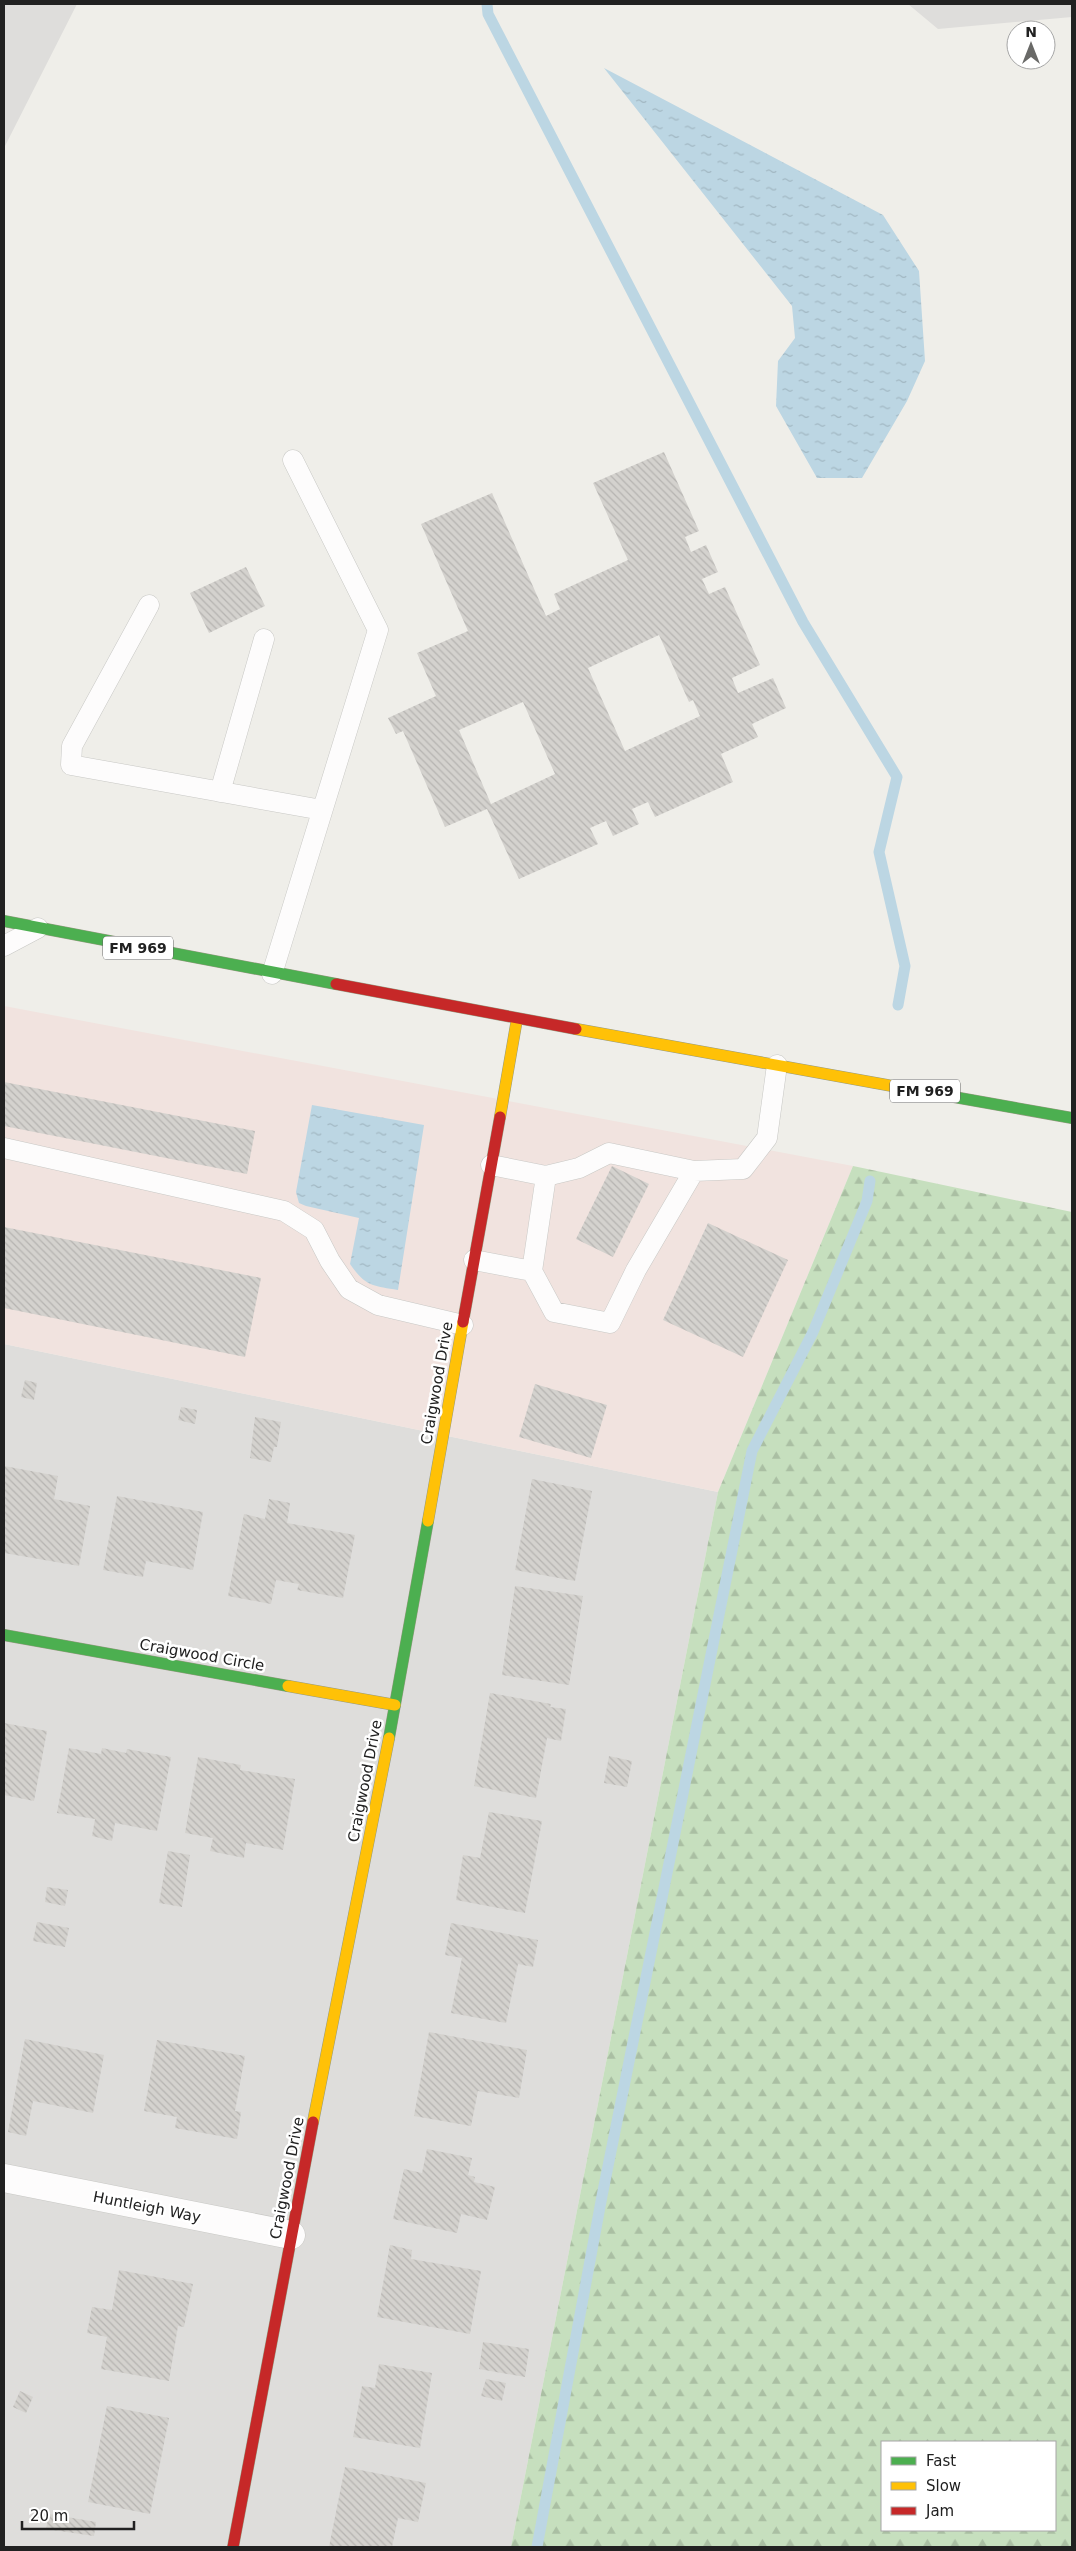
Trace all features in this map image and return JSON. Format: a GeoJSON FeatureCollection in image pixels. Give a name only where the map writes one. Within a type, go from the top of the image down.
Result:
{"type":"FeatureCollection","features":[{"type":"Feature","properties":{"kind":"street","name":"FM 969"},"geometry":{"type":"LineString","coordinates":[[4,921],[272,974],[1072,1118]]}},
{"type":"Feature","properties":{"kind":"street","name":"Craigwood Drive"},"geometry":{"type":"LineString","coordinates":[[233,2547],[291,2235],[395,1705],[517,1019]]}},
{"type":"Feature","properties":{"kind":"street","name":"Craigwood Circle"},"geometry":{"type":"LineString","coordinates":[[4,1634],[395,1705]]}},
{"type":"Feature","properties":{"kind":"street","name":"Huntleigh Way"},"geometry":{"type":"LineString","coordinates":[[4,2178],[291,2235]]}},
{"type":"Feature","properties":{"kind":"lane"},"geometry":{"type":"LineString","coordinates":[[272,974],[378,630],[293,460]]}},
{"type":"Feature","properties":{"kind":"lane"},"geometry":{"type":"LineString","coordinates":[[149,605],[72,746],[71,765],[322,810]]}},
{"type":"Feature","properties":{"kind":"lane"},"geometry":{"type":"LineString","coordinates":[[220,792],[264,639]]}},
{"type":"Feature","properties":{"kind":"lane"},"geometry":{"type":"LineString","coordinates":[[4,946],[38,928]]}},
{"type":"Feature","properties":{"kind":"lane"},"geometry":{"type":"LineString","coordinates":[[491,1165],[546,1176],[579,1168],[609,1153],[694,1171],[743,1169],[767,1138],[778,1065]]}},
{"type":"Feature","properties":{"kind":"lane"},"geometry":{"type":"LineString","coordinates":[[4,1148],[284,1211],[314,1230],[330,1261],[349,1289],[378,1305],[463,1325]]}},
{"type":"Feature","properties":{"kind":"lane"},"geometry":{"type":"LineString","coordinates":[[546,1176],[532,1271],[554,1312],[610,1323],[636,1270],[694,1171]]}},
{"type":"Feature","properties":{"kind":"lane"},"geometry":{"type":"LineString","coordinates":[[474,1260],[532,1271]]}},
{"type":"Feature","properties":{"kind":"shaded area"},"geometry":{"type":"Polygon","coordinates":[[[4,4],[77,4],[4,148],[4,4]]]}},
{"type":"Feature","properties":{"kind":"shaded area"},"geometry":{"type":"Polygon","coordinates":[[[908,4],[1072,4],[1072,17],[1006,20],[1006,23],[938,29],[908,4]]]}},
{"type":"Feature","properties":{"kind":"shaded area"},"geometry":{"type":"Polygon","coordinates":[[[4,1006],[853,1166],[718,1492],[4,1344],[4,1006]]]}},
{"type":"Feature","properties":{"kind":"shaded area"},"geometry":{"type":"Polygon","coordinates":[[[4,1344],[718,1492],[511,2547],[4,2547],[4,1344]]]}},
{"type":"Feature","properties":{"kind":"green space"},"geometry":{"type":"Polygon","coordinates":[[[853,1166],[1072,1212],[1072,2547],[511,2547],[718,1492],[853,1166]]]}},
{"type":"Feature","properties":{"kind":"water"},"geometry":{"type":"Polygon","coordinates":[[[604,68],[883,215],[919,271],[925,361],[907,401],[862,478],[817,478],[776,406],[778,361],[795,338],[792,306],[604,68]]]}},
{"type":"Feature","properties":{"kind":"water"},"geometry":{"type":"Polygon","coordinates":[[[312,1105],[424,1125],[398,1290],[370,1284],[360,1277],[350,1264],[359,1218],[299,1203],[296,1192],[312,1105]]]}},
{"type":"Feature","properties":{"kind":"building"},"geometry":{"type":"Polygon","coordinates":[[[664,452],[699,531],[685,537],[691,552],[706,545],[718,572],[702,579],[709,594],[725,587],[760,665],[732,678],[738,693],[773,678],[786,708],[752,724],[758,737],[721,754],[733,782],[655,817],[648,802],[632,809],[639,824],[613,836],[606,821],[590,828],[598,844],[519,879],[487,809],[445,827],[403,731],[396,734],[388,718],[436,696],[417,653],[468,631],[421,524],[492,493],[546,616],[560,609],[554,594],[628,560],[593,483],[664,452]],[[659,635],[588,668],[625,751],[700,716],[693,700],[689,702],[659,635]],[[523,702],[459,730],[491,804],[555,774],[523,702]]]}},
{"type":"Feature","properties":{"kind":"building"},"geometry":{"type":"Polygon","coordinates":[[[246,567],[265,606],[209,633],[190,593],[246,567]]]}},
{"type":"Feature","properties":{"kind":"building"},"geometry":{"type":"Polygon","coordinates":[[[4,1082],[255,1131],[247,1174],[4,1126],[4,1082]]]}},
{"type":"Feature","properties":{"kind":"building"},"geometry":{"type":"Polygon","coordinates":[[[612,1166],[649,1184],[613,1257],[576,1239],[612,1166]]]}},
{"type":"Feature","properties":{"kind":"building"},"geometry":{"type":"Polygon","coordinates":[[[708,1223],[788,1260],[743,1357],[663,1320],[708,1223]]]}},
{"type":"Feature","properties":{"kind":"building"},"geometry":{"type":"Polygon","coordinates":[[[4,1227],[261,1278],[245,1357],[4,1308],[4,1227]]]}},
{"type":"Feature","properties":{"kind":"building"},"geometry":{"type":"Polygon","coordinates":[[[25,1380],[37,1383],[34,1400],[21,1397],[25,1380]]]}},
{"type":"Feature","properties":{"kind":"building"},"geometry":{"type":"Polygon","coordinates":[[[535,1384],[607,1405],[591,1458],[519,1437],[535,1384]]]}},
{"type":"Feature","properties":{"kind":"building"},"geometry":{"type":"Polygon","coordinates":[[[181,1407],[197,1410],[195,1424],[178,1420],[181,1407]]]}},
{"type":"Feature","properties":{"kind":"building"},"geometry":{"type":"Polygon","coordinates":[[[255,1417],[281,1422],[277,1447],[274,1447],[271,1462],[250,1458],[255,1417]]]}},
{"type":"Feature","properties":{"kind":"building"},"geometry":{"type":"Polygon","coordinates":[[[4,1466],[58,1476],[54,1499],[90,1506],[79,1566],[4,1553],[4,1466]]]}},
{"type":"Feature","properties":{"kind":"building"},"geometry":{"type":"Polygon","coordinates":[[[532,1479],[592,1491],[575,1581],[515,1570],[532,1479]]]}},
{"type":"Feature","properties":{"kind":"building"},"geometry":{"type":"Polygon","coordinates":[[[117,1496],[203,1512],[193,1570],[146,1561],[143,1577],[103,1570],[117,1496]]]}},
{"type":"Feature","properties":{"kind":"building"},"geometry":{"type":"Polygon","coordinates":[[[269,1499],[290,1503],[287,1523],[355,1535],[343,1598],[297,1590],[299,1584],[276,1580],[271,1604],[228,1596],[244,1514],[265,1519],[269,1499]]]}},
{"type":"Feature","properties":{"kind":"building"},"geometry":{"type":"Polygon","coordinates":[[[515,1586],[583,1596],[569,1685],[502,1675],[515,1586]]]}},
{"type":"Feature","properties":{"kind":"building"},"geometry":{"type":"Polygon","coordinates":[[[490,1693],[551,1704],[550,1707],[566,1709],[561,1741],[547,1738],[536,1798],[474,1786],[490,1693]]]}},
{"type":"Feature","properties":{"kind":"building"},"geometry":{"type":"Polygon","coordinates":[[[4,1723],[47,1731],[34,1801],[4,1795],[4,1723]]]}},
{"type":"Feature","properties":{"kind":"building"},"geometry":{"type":"Polygon","coordinates":[[[69,1748],[101,1754],[102,1748],[126,1753],[127,1749],[171,1757],[157,1831],[115,1823],[112,1841],[92,1836],[95,1819],[57,1813],[69,1748]]]}},
{"type":"Feature","properties":{"kind":"building"},"geometry":{"type":"Polygon","coordinates":[[[609,1756],[632,1761],[627,1787],[604,1783],[609,1756]]]}},
{"type":"Feature","properties":{"kind":"building"},"geometry":{"type":"Polygon","coordinates":[[[198,1757],[241,1765],[240,1770],[295,1779],[283,1850],[246,1843],[244,1858],[210,1851],[213,1838],[185,1833],[198,1757]]]}},
{"type":"Feature","properties":{"kind":"building"},"geometry":{"type":"Polygon","coordinates":[[[489,1812],[542,1821],[525,1913],[456,1900],[463,1855],[480,1858],[489,1812]]]}},
{"type":"Feature","properties":{"kind":"building"},"geometry":{"type":"Polygon","coordinates":[[[168,1851],[190,1855],[182,1907],[159,1903],[168,1851]]]}},
{"type":"Feature","properties":{"kind":"building"},"geometry":{"type":"Polygon","coordinates":[[[47,1887],[68,1890],[65,1906],[45,1902],[47,1887]]]}},
{"type":"Feature","properties":{"kind":"building"},"geometry":{"type":"Polygon","coordinates":[[[37,1922],[69,1928],[65,1947],[33,1941],[37,1922]]]}},
{"type":"Feature","properties":{"kind":"building"},"geometry":{"type":"Polygon","coordinates":[[[451,1923],[538,1940],[533,1967],[518,1964],[506,2023],[451,2013],[462,1958],[445,1955],[451,1923]]]}},
{"type":"Feature","properties":{"kind":"building"},"geometry":{"type":"Polygon","coordinates":[[[429,2032],[527,2050],[519,2098],[478,2091],[471,2126],[414,2116],[429,2032]]]}},
{"type":"Feature","properties":{"kind":"building"},"geometry":{"type":"Polygon","coordinates":[[[25,2039],[104,2055],[93,2113],[33,2101],[26,2136],[8,2132],[25,2039]]]}},
{"type":"Feature","properties":{"kind":"building"},"geometry":{"type":"Polygon","coordinates":[[[157,2040],[245,2056],[235,2111],[241,2112],[237,2139],[175,2128],[177,2117],[144,2111],[157,2040]]]}},
{"type":"Feature","properties":{"kind":"building"},"geometry":{"type":"Polygon","coordinates":[[[427,2149],[472,2158],[468,2175],[475,2177],[474,2182],[495,2187],[487,2220],[461,2214],[457,2233],[393,2219],[404,2169],[422,2173],[427,2149]]]}},
{"type":"Feature","properties":{"kind":"building"},"geometry":{"type":"Polygon","coordinates":[[[390,2245],[412,2250],[411,2259],[481,2271],[470,2334],[377,2317],[390,2245]]]}},
{"type":"Feature","properties":{"kind":"building"},"geometry":{"type":"Polygon","coordinates":[[[119,2270],[193,2284],[184,2327],[178,2326],[169,2381],[101,2369],[107,2337],[87,2333],[92,2307],[112,2310],[119,2270]]]}},
{"type":"Feature","properties":{"kind":"building"},"geometry":{"type":"Polygon","coordinates":[[[483,2342],[529,2349],[525,2377],[479,2369],[483,2342]]]}},
{"type":"Feature","properties":{"kind":"building"},"geometry":{"type":"Polygon","coordinates":[[[379,2364],[432,2373],[420,2448],[353,2437],[362,2386],[375,2388],[379,2364]]]}},
{"type":"Feature","properties":{"kind":"building"},"geometry":{"type":"Polygon","coordinates":[[[486,2379],[506,2383],[502,2401],[481,2396],[486,2379]]]}},
{"type":"Feature","properties":{"kind":"building"},"geometry":{"type":"Polygon","coordinates":[[[20,2391],[33,2397],[26,2413],[13,2407],[20,2391]]]}},
{"type":"Feature","properties":{"kind":"building"},"geometry":{"type":"Polygon","coordinates":[[[107,2406],[169,2418],[150,2514],[88,2502],[107,2406]]]}},
{"type":"Feature","properties":{"kind":"building"},"geometry":{"type":"Polygon","coordinates":[[[345,2467],[426,2483],[418,2522],[398,2518],[392,2547],[329,2547],[345,2467]]]}},
{"type":"Feature","properties":{"kind":"building"},"geometry":{"type":"Polygon","coordinates":[[[49,2514],[96,2522],[94,2536],[46,2529],[49,2514]]]}},
{"type":"Feature","properties":{"kind":"waterway"},"geometry":{"type":"LineString","coordinates":[[487,4],[488,14],[803,622],[897,777],[879,852],[905,966],[898,1005]]}},
{"type":"Feature","properties":{"kind":"waterway"},"geometry":{"type":"LineString","coordinates":[[537,2547],[602,2196],[752,1451],[813,1332],[867,1201],[870,1181]]}},
{"type":"Feature","properties":{"kind":"traffic: fast"},"geometry":{"type":"LineString","coordinates":[[4,921],[336,984]]}},
{"type":"Feature","properties":{"kind":"traffic: fast"},"geometry":{"type":"LineString","coordinates":[[909,1089],[1072,1118]]}},
{"type":"Feature","properties":{"kind":"traffic: fast"},"geometry":{"type":"LineString","coordinates":[[389,1738],[428,1521]]}},
{"type":"Feature","properties":{"kind":"traffic: fast"},"geometry":{"type":"LineString","coordinates":[[4,1635],[288,1686]]}},
{"type":"Feature","properties":{"kind":"traffic: slow"},"geometry":{"type":"LineString","coordinates":[[500,1117],[517,1019]]}},
{"type":"Feature","properties":{"kind":"traffic: slow"},"geometry":{"type":"LineString","coordinates":[[576,1029],[909,1089]]}},
{"type":"Feature","properties":{"kind":"traffic: slow"},"geometry":{"type":"LineString","coordinates":[[428,1521],[463,1322]]}},
{"type":"Feature","properties":{"kind":"traffic: slow"},"geometry":{"type":"LineString","coordinates":[[288,1686],[395,1705]]}},
{"type":"Feature","properties":{"kind":"traffic: slow"},"geometry":{"type":"LineString","coordinates":[[313,2122],[389,1738]]}},
{"type":"Feature","properties":{"kind":"traffic: jam"},"geometry":{"type":"LineString","coordinates":[[336,984],[576,1029]]}},
{"type":"Feature","properties":{"kind":"traffic: jam"},"geometry":{"type":"LineString","coordinates":[[463,1322],[500,1117]]}},
{"type":"Feature","properties":{"kind":"traffic: jam"},"geometry":{"type":"LineString","coordinates":[[233,2547],[313,2122]]}}]}
